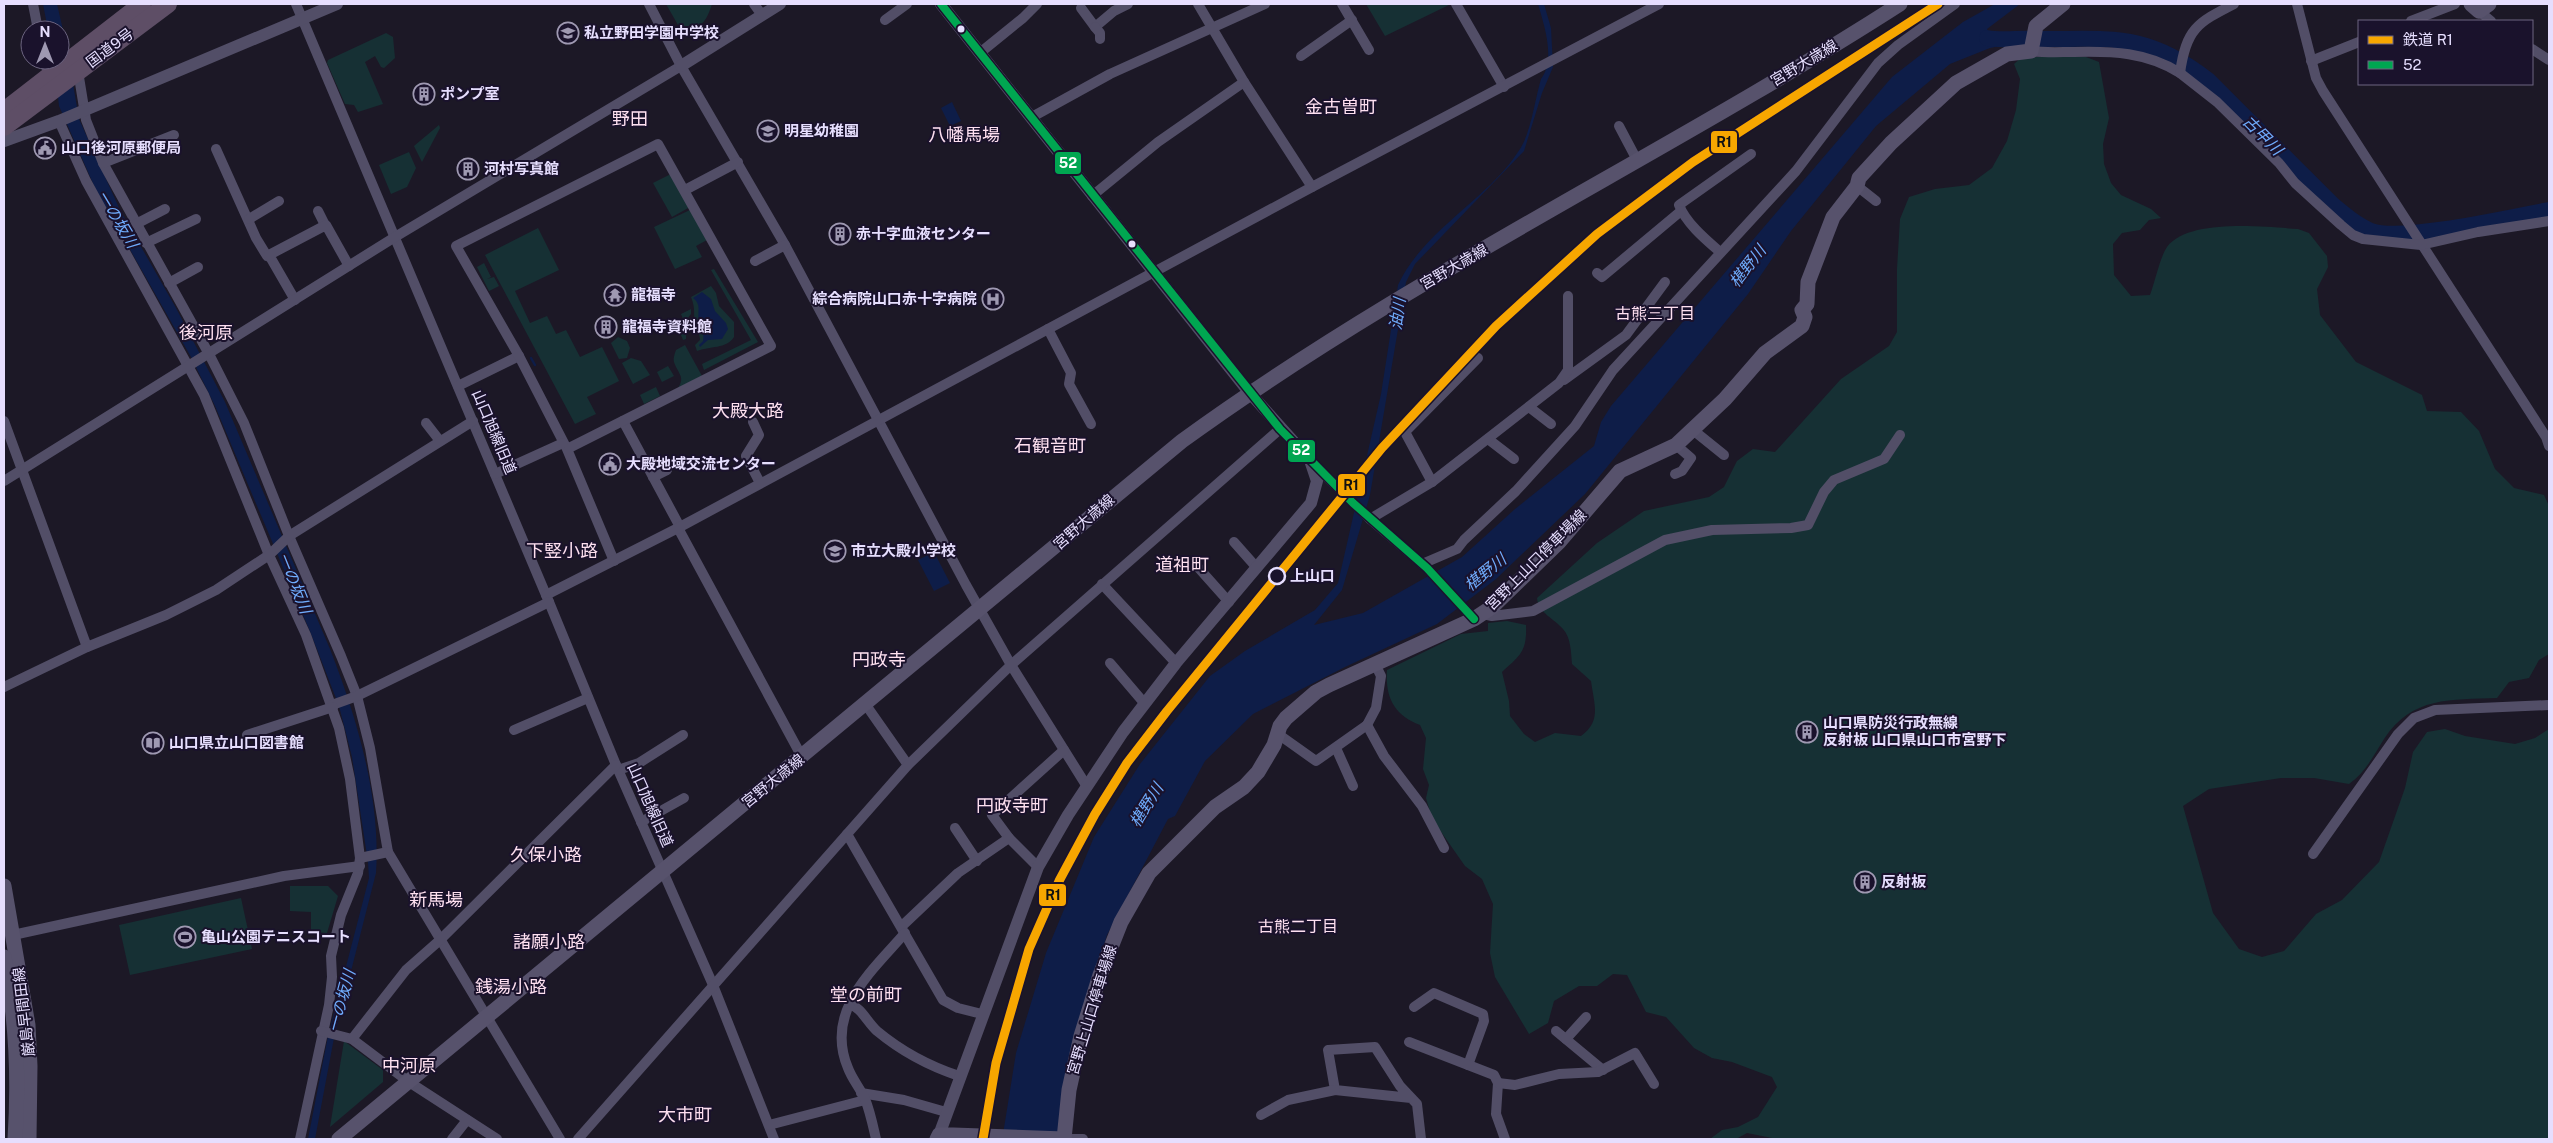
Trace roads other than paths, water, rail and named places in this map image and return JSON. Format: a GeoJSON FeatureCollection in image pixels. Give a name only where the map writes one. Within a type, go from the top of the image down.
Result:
{"type":"FeatureCollection","features":[{"type":"Feature","properties":{"kind":"highway","name":"国道9号"},"geometry":{"type":"LineString","coordinates":[[74,68],[142,4]]}},
{"type":"Feature","properties":{"kind":"highway","name":"国道9号"},"geometry":{"type":"LineString","coordinates":[[4,111],[49,75],[74,68],[168,4]]}},
{"type":"Feature","properties":{"kind":"highway","name":"国道9号"},"geometry":{"type":"LineString","coordinates":[[4,127],[49,75]]}},
{"type":"Feature","properties":{"kind":"main road","name":"宮野大歳線"},"geometry":{"type":"LineString","coordinates":[[339,1139],[866,705],[1138,476],[1249,392],[1406,295],[1804,64],[1900,4]]}},
{"type":"Feature","properties":{"kind":"main road"},"geometry":{"type":"LineString","coordinates":[[2032,49],[2034,31],[2040,21],[2063,4]]}},
{"type":"Feature","properties":{"kind":"main road","name":"宮野上山口停車場線"},"geometry":{"type":"LineString","coordinates":[[1063,1139],[1069,1090],[1081,1036],[1100,975],[1121,922],[1150,873],[1215,807],[1244,787],[1258,772],[1286,718],[1316,692],[1476,616],[1558,542],[1620,471],[1676,446],[1725,400],[1765,353],[1802,326],[1805,317],[1802,310],[1807,304],[1808,282],[1834,217],[1857,186],[1859,178],[1891,143],[1956,83],[2007,54],[2032,49]]}},
{"type":"Feature","properties":{"kind":"main road","name":"厳島早間田線"},"geometry":{"type":"LineString","coordinates":[[4,886],[28,1026],[30,1066],[29,1139]]}},
{"type":"Feature","properties":{"kind":"main road","name":"厳島早間田線"},"geometry":{"type":"LineString","coordinates":[[4,957],[14,1014],[18,1059],[15,1139]]}},
{"type":"Feature","properties":{"kind":"main road"},"geometry":{"type":"LineString","coordinates":[[938,1137],[1063,1139]]}},
{"type":"Feature","properties":{"kind":"street"},"geometry":{"type":"LineString","coordinates":[[33,4],[36,20]]}},
{"type":"Feature","properties":{"kind":"street","name":"山口旭線旧道"},"geometry":{"type":"LineString","coordinates":[[296,4],[548,599],[617,768],[713,985],[774,1139]]}},
{"type":"Feature","properties":{"kind":"street"},"geometry":{"type":"LineString","coordinates":[[4,141],[61,121],[337,4]]}},
{"type":"Feature","properties":{"kind":"street"},"geometry":{"type":"LineString","coordinates":[[649,4],[681,66],[785,245],[1011,665],[1086,785]]}},
{"type":"Feature","properties":{"kind":"street"},"geometry":{"type":"LineString","coordinates":[[754,4],[762,15]]}},
{"type":"Feature","properties":{"kind":"street"},"geometry":{"type":"LineString","coordinates":[[4,481],[395,237],[681,66],[780,4]]}},
{"type":"Feature","properties":{"kind":"street"},"geometry":{"type":"LineString","coordinates":[[885,20],[907,4]]}},
{"type":"Feature","properties":{"kind":"street"},"geometry":{"type":"LineString","coordinates":[[941,4],[981,52],[1153,273],[1280,429],[1353,503],[1425,566],[1476,616],[1533,611],[1665,540],[1712,530],[1791,528],[1808,525],[1824,492],[1834,480],[1884,459],[1900,435]]}},
{"type":"Feature","properties":{"kind":"street"},"geometry":{"type":"LineString","coordinates":[[981,52],[1023,18],[1037,4]]}},
{"type":"Feature","properties":{"kind":"street"},"geometry":{"type":"LineString","coordinates":[[1095,27],[1111,8],[1128,4]]}},
{"type":"Feature","properties":{"kind":"street"},"geometry":{"type":"LineString","coordinates":[[1198,4],[1244,82],[1312,187]]}},
{"type":"Feature","properties":{"kind":"street"},"geometry":{"type":"LineString","coordinates":[[1032,118],[1110,74],[1264,4]]}},
{"type":"Feature","properties":{"kind":"street"},"geometry":{"type":"LineString","coordinates":[[1342,4],[1369,50]]}},
{"type":"Feature","properties":{"kind":"street"},"geometry":{"type":"LineString","coordinates":[[1456,4],[1504,87]]}},
{"type":"Feature","properties":{"kind":"street"},"geometry":{"type":"LineString","coordinates":[[248,735],[355,697],[548,599],[614,561],[1048,328],[1659,4]]}},
{"type":"Feature","properties":{"kind":"street"},"geometry":{"type":"LineString","coordinates":[[1425,566],[1457,549],[1464,540],[1516,491],[1575,426],[1613,370],[1796,170],[1887,54],[1955,4]]}},
{"type":"Feature","properties":{"kind":"street"},"geometry":{"type":"LineString","coordinates":[[2180,71],[2191,34],[2198,24],[2234,4]]}},
{"type":"Feature","properties":{"kind":"street"},"geometry":{"type":"LineString","coordinates":[[2297,4],[2316,78],[2323,91],[2546,437],[2549,446]]}},
{"type":"Feature","properties":{"kind":"street"},"geometry":{"type":"LineString","coordinates":[[2414,20],[2455,4]]}},
{"type":"Feature","properties":{"kind":"street"},"geometry":{"type":"LineString","coordinates":[[2480,6],[2490,20]]}},
{"type":"Feature","properties":{"kind":"street"},"geometry":{"type":"LineString","coordinates":[[1081,8],[1100,33],[1100,39]]}},
{"type":"Feature","properties":{"kind":"street"},"geometry":{"type":"LineString","coordinates":[[1300,56],[1352,20]]}},
{"type":"Feature","properties":{"kind":"street"},"geometry":{"type":"LineString","coordinates":[[2311,61],[2358,42]]}},
{"type":"Feature","properties":{"kind":"street"},"geometry":{"type":"LineString","coordinates":[[2032,49],[2132,54],[2165,63],[2180,71],[2217,102],[2295,182],[2353,235],[2380,243],[2420,244],[2478,232],[2549,221]]}},
{"type":"Feature","properties":{"kind":"street"},"geometry":{"type":"LineString","coordinates":[[2533,50],[2549,60]]}},
{"type":"Feature","properties":{"kind":"street"},"geometry":{"type":"LineString","coordinates":[[74,68],[82,112],[94,143],[103,163],[244,423],[287,538],[355,697],[370,748],[386,852],[560,1139]]}},
{"type":"Feature","properties":{"kind":"street"},"geometry":{"type":"LineString","coordinates":[[1092,196],[1155,147],[1158,142],[1244,82]]}},
{"type":"Feature","properties":{"kind":"street"},"geometry":{"type":"LineString","coordinates":[[61,121],[86,180],[191,364],[334,705],[350,779],[362,860],[335,937],[331,956],[332,978],[328,1005],[300,1139]]}},
{"type":"Feature","properties":{"kind":"street"},"geometry":{"type":"LineString","coordinates":[[1620,126],[1637,160]]}},
{"type":"Feature","properties":{"kind":"street"},"geometry":{"type":"LineString","coordinates":[[103,163],[174,135]]}},
{"type":"Feature","properties":{"kind":"street"},"geometry":{"type":"LineString","coordinates":[[495,474],[565,446],[623,421],[771,346],[658,144],[456,246],[519,356],[565,446],[614,561]]}},
{"type":"Feature","properties":{"kind":"street"},"geometry":{"type":"LineString","coordinates":[[216,149],[256,238],[267,256],[269,255],[295,300]]}},
{"type":"Feature","properties":{"kind":"street"},"geometry":{"type":"LineString","coordinates":[[1720,252],[1681,211],[1679,205],[1751,154]]}},
{"type":"Feature","properties":{"kind":"street"},"geometry":{"type":"LineString","coordinates":[[685,190],[738,162]]}},
{"type":"Feature","properties":{"kind":"street"},"geometry":{"type":"LineString","coordinates":[[1857,186],[1876,201]]}},
{"type":"Feature","properties":{"kind":"street"},"geometry":{"type":"LineString","coordinates":[[249,219],[278,201]]}},
{"type":"Feature","properties":{"kind":"street"},"geometry":{"type":"LineString","coordinates":[[136,224],[165,209]]}},
{"type":"Feature","properties":{"kind":"street"},"geometry":{"type":"LineString","coordinates":[[318,211],[349,266]]}},
{"type":"Feature","properties":{"kind":"street"},"geometry":{"type":"LineString","coordinates":[[1602,277],[1641,238],[1681,211]]}},
{"type":"Feature","properties":{"kind":"street"},"geometry":{"type":"LineString","coordinates":[[146,243],[196,219]]}},
{"type":"Feature","properties":{"kind":"street"},"geometry":{"type":"LineString","coordinates":[[269,255],[325,225]]}},
{"type":"Feature","properties":{"kind":"street"},"geometry":{"type":"LineString","coordinates":[[755,261],[785,245]]}},
{"type":"Feature","properties":{"kind":"street"},"geometry":{"type":"LineString","coordinates":[[169,283],[198,267]]}},
{"type":"Feature","properties":{"kind":"street"},"geometry":{"type":"LineString","coordinates":[[1368,517],[1432,482],[1559,383],[1626,335],[1665,282]]}},
{"type":"Feature","properties":{"kind":"street"},"geometry":{"type":"LineString","coordinates":[[1658,292],[1679,296]]}},
{"type":"Feature","properties":{"kind":"street"},"geometry":{"type":"LineString","coordinates":[[1559,383],[1568,370],[1568,296]]}},
{"type":"Feature","properties":{"kind":"street"},"geometry":{"type":"LineString","coordinates":[[1048,328],[1071,373],[1068,384],[1091,424]]}},
{"type":"Feature","properties":{"kind":"street"},"geometry":{"type":"LineString","coordinates":[[458,386],[519,356]]}},
{"type":"Feature","properties":{"kind":"street"},"geometry":{"type":"LineString","coordinates":[[1432,482],[1405,432],[1478,358]]}},
{"type":"Feature","properties":{"kind":"street"},"geometry":{"type":"LineString","coordinates":[[1529,407],[1551,424]]}},
{"type":"Feature","properties":{"kind":"street"},"geometry":{"type":"LineString","coordinates":[[4,421],[87,648]]}},
{"type":"Feature","properties":{"kind":"street"},"geometry":{"type":"LineString","coordinates":[[4,687],[87,648],[166,615],[216,590],[271,554],[287,538],[473,421]]}},
{"type":"Feature","properties":{"kind":"street"},"geometry":{"type":"LineString","coordinates":[[623,421],[802,757]]}},
{"type":"Feature","properties":{"kind":"street"},"geometry":{"type":"LineString","coordinates":[[753,422],[759,435],[746,456],[760,483]]}},
{"type":"Feature","properties":{"kind":"street"},"geometry":{"type":"LineString","coordinates":[[426,423],[440,441]]}},
{"type":"Feature","properties":{"kind":"street"},"geometry":{"type":"LineString","coordinates":[[578,1139],[908,765],[1011,665],[1280,429]]}},
{"type":"Feature","properties":{"kind":"street"},"geometry":{"type":"LineString","coordinates":[[1693,430],[1724,455]]}},
{"type":"Feature","properties":{"kind":"street"},"geometry":{"type":"LineString","coordinates":[[1488,438],[1514,459]]}},
{"type":"Feature","properties":{"kind":"street"},"geometry":{"type":"LineString","coordinates":[[1676,446],[1691,458],[1681,475]]}},
{"type":"Feature","properties":{"kind":"street"},"geometry":{"type":"LineString","coordinates":[[938,1137],[1038,867],[1086,785],[1145,704],[1176,663],[1311,503],[1317,481],[1310,460]]}},
{"type":"Feature","properties":{"kind":"street"},"geometry":{"type":"LineString","coordinates":[[653,477],[666,470]]}},
{"type":"Feature","properties":{"kind":"street"},"geometry":{"type":"LineString","coordinates":[[1234,542],[1258,568]]}},
{"type":"Feature","properties":{"kind":"street"},"geometry":{"type":"LineString","coordinates":[[1196,565],[1229,602]]}},
{"type":"Feature","properties":{"kind":"street"},"geometry":{"type":"LineString","coordinates":[[1102,584],[1176,663]]}},
{"type":"Feature","properties":{"kind":"street"},"geometry":{"type":"LineString","coordinates":[[1110,663],[1145,704]]}},
{"type":"Feature","properties":{"kind":"street"},"geometry":{"type":"LineString","coordinates":[[1278,734],[1316,761],[1336,748],[1367,725],[1376,708],[1381,676],[1375,664]]}},
{"type":"Feature","properties":{"kind":"street"},"geometry":{"type":"LineString","coordinates":[[514,730],[588,698]]}},
{"type":"Feature","properties":{"kind":"street"},"geometry":{"type":"LineString","coordinates":[[866,705],[908,765]]}},
{"type":"Feature","properties":{"kind":"street"},"geometry":{"type":"LineString","coordinates":[[2313,854],[2398,734],[2414,718],[2435,710],[2549,705]]}},
{"type":"Feature","properties":{"kind":"street"},"geometry":{"type":"LineString","coordinates":[[1367,725],[1384,756],[1422,806],[1444,848]]}},
{"type":"Feature","properties":{"kind":"street"},"geometry":{"type":"LineString","coordinates":[[352,1039],[406,970],[440,940],[617,768],[639,762],[683,735]]}},
{"type":"Feature","properties":{"kind":"street"},"geometry":{"type":"LineString","coordinates":[[1336,748],[1353,786]]}},
{"type":"Feature","properties":{"kind":"street"},"geometry":{"type":"LineString","coordinates":[[1038,867],[1010,838],[992,814],[1064,750]]}},
{"type":"Feature","properties":{"kind":"street"},"geometry":{"type":"LineString","coordinates":[[641,822],[684,798]]}},
{"type":"Feature","properties":{"kind":"street"},"geometry":{"type":"LineString","coordinates":[[955,828],[977,860]]}},
{"type":"Feature","properties":{"kind":"street"},"geometry":{"type":"LineString","coordinates":[[847,834],[943,1000],[958,1008],[982,1014]]}},
{"type":"Feature","properties":{"kind":"street"},"geometry":{"type":"LineString","coordinates":[[876,1139],[863,1096],[847,1067],[842,1041],[844,1017],[853,993],[903,930],[958,874],[1010,838]]}},
{"type":"Feature","properties":{"kind":"street"},"geometry":{"type":"LineString","coordinates":[[13,935],[362,860],[386,852]]}},
{"type":"Feature","properties":{"kind":"street"},"geometry":{"type":"LineString","coordinates":[[1414,1007],[1434,993],[1483,1014],[1484,1021],[1468,1064]]}},
{"type":"Feature","properties":{"kind":"street"},"geometry":{"type":"LineString","coordinates":[[849,1004],[854,1005],[876,1030],[919,1060],[959,1076]]}},
{"type":"Feature","properties":{"kind":"street"},"geometry":{"type":"LineString","coordinates":[[1566,1039],[1586,1017]]}},
{"type":"Feature","properties":{"kind":"street"},"geometry":{"type":"LineString","coordinates":[[1556,1031],[1603,1070]]}},
{"type":"Feature","properties":{"kind":"street"},"geometry":{"type":"LineString","coordinates":[[323,1032],[352,1039],[408,1082],[497,1139]]}},
{"type":"Feature","properties":{"kind":"street"},"geometry":{"type":"LineString","coordinates":[[1409,1042],[1494,1076],[1498,1084],[1496,1114],[1505,1139]]}},
{"type":"Feature","properties":{"kind":"street"},"geometry":{"type":"LineString","coordinates":[[1335,1090],[1328,1050],[1374,1047],[1400,1086],[1417,1104],[1420,1139]]}},
{"type":"Feature","properties":{"kind":"street"},"geometry":{"type":"LineString","coordinates":[[1498,1084],[1514,1085],[1559,1074],[1603,1070],[1635,1053],[1654,1084]]}},
{"type":"Feature","properties":{"kind":"street"},"geometry":{"type":"LineString","coordinates":[[1261,1115],[1288,1100],[1335,1090],[1411,1098]]}},
{"type":"Feature","properties":{"kind":"street"},"geometry":{"type":"LineString","coordinates":[[769,1124],[863,1096],[904,1100],[946,1112]]}},
{"type":"Feature","properties":{"kind":"street"},"geometry":{"type":"LineString","coordinates":[[452,1139],[467,1120]]}},
{"type":"Feature","properties":{"kind":"street"},"geometry":{"type":"LineString","coordinates":[[1063,1139],[1083,1139]]}},
{"type":"Feature","properties":{"kind":"water"},"geometry":{"type":"Polygon","coordinates":[[[43,4],[57,4],[61,20],[46,20],[43,4]]]}},
{"type":"Feature","properties":{"kind":"water"},"geometry":{"type":"Polygon","coordinates":[[[1538,4],[1544,4],[1551,28],[1553,67],[1542,93],[1524,151],[1415,264],[1406,282],[1370,495],[1342,590],[1314,625],[1363,613],[1462,557],[1515,509],[1594,446],[1601,422],[1611,406],[1892,77],[1963,22],[1995,4],[2020,4],[1987,29],[1990,36],[2007,37],[2016,43],[1990,48],[1950,64],[1876,126],[1791,231],[1748,294],[1585,494],[1496,579],[1437,624],[1345,667],[1253,714],[1205,761],[1175,816],[1168,819],[1107,935],[1083,1011],[1056,1139],[1004,1139],[1004,1128],[1016,1053],[1046,953],[1094,837],[1140,764],[1210,676],[1245,651],[1315,610],[1338,583],[1381,394],[1398,285],[1409,265],[1424,247],[1491,184],[1507,167],[1524,142],[1541,79],[1548,62],[1547,42],[1538,4]]]}},
{"type":"Feature","properties":{"kind":"water","name":"一の坂川"},"geometry":{"type":"Polygon","coordinates":[[[70,66],[79,119],[120,210],[176,308],[225,402],[330,649],[358,731],[365,759],[375,816],[376,873],[334,1038],[315,1139],[308,1139],[328,1036],[369,878],[352,757],[339,706],[311,634],[215,406],[191,357],[95,188],[59,106],[55,70],[70,70],[70,66]]]}},
{"type":"Feature","properties":{"kind":"water"},"geometry":{"type":"Polygon","coordinates":[[[952,102],[961,121],[950,126],[941,108],[952,102]]]}},
{"type":"Feature","properties":{"kind":"water"},"geometry":{"type":"Polygon","coordinates":[[[702,292],[711,299],[715,311],[726,323],[728,329],[722,339],[708,340],[700,347],[703,335],[699,321],[698,306],[693,298],[702,292]]]}},
{"type":"Feature","properties":{"kind":"water"},"geometry":{"type":"Polygon","coordinates":[[[934,552],[950,583],[934,591],[918,560],[934,552]]]}},
{"type":"Feature","properties":{"kind":"waterway","name":"古甲川"},"geometry":{"type":"LineString","coordinates":[[1987,38],[2105,39],[2145,45],[2164,53],[2185,64],[2208,80],[2333,205],[2356,223],[2371,231],[2386,234],[2431,231],[2485,223],[2549,210]]}},
{"type":"Feature","properties":{"kind":"waterway"},"geometry":{"type":"LineString","coordinates":[[531,358],[535,365]]}},
{"type":"Feature","properties":{"kind":"rail line","name":"R1"},"geometry":{"type":"LineString","coordinates":[[983,1139],[996,1063],[1029,949],[1059,881],[1095,814],[1127,763],[1167,711],[1382,448],[1496,326],[1597,234],[1693,162],[1938,4]]}},
{"type":"Feature","properties":{"kind":"place","name":"私立野田学園中学校"},"geometry":{"type":"Point","coordinates":[568,33]}},
{"type":"Feature","properties":{"kind":"place","name":"ポンプ室"},"geometry":{"type":"Point","coordinates":[424,94]}},
{"type":"Feature","properties":{"kind":"place","name":"明星幼稚園"},"geometry":{"type":"Point","coordinates":[768,131]}},
{"type":"Feature","properties":{"kind":"place","name":"山口後河原郵便局"},"geometry":{"type":"Point","coordinates":[45,148]}},
{"type":"Feature","properties":{"kind":"place","name":"河村写真館"},"geometry":{"type":"Point","coordinates":[468,169]}},
{"type":"Feature","properties":{"kind":"place","name":"赤十字血液センター"},"geometry":{"type":"Point","coordinates":[840,234]}},
{"type":"Feature","properties":{"kind":"place","name":"龍福寺"},"geometry":{"type":"Point","coordinates":[615,295]}},
{"type":"Feature","properties":{"kind":"place","name":"綜合病院山口赤十字病院"},"geometry":{"type":"Point","coordinates":[993,299]}},
{"type":"Feature","properties":{"kind":"place","name":"龍福寺資料館"},"geometry":{"type":"Point","coordinates":[606,327]}},
{"type":"Feature","properties":{"kind":"place","name":"大殿地域交流センター"},"geometry":{"type":"Point","coordinates":[610,464]}},
{"type":"Feature","properties":{"kind":"place","name":"市立大殿小学校"},"geometry":{"type":"Point","coordinates":[835,551]}},
{"type":"Feature","properties":{"kind":"place","name":"上山口"},"geometry":{"type":"Point","coordinates":[1277,576]}},
{"type":"Feature","properties":{"kind":"place","name":"山口県防災行政無線 反射板 山口県山口市宮野下"},"geometry":{"type":"Point","coordinates":[1807,732]}},
{"type":"Feature","properties":{"kind":"place","name":"山口県立山口図書館"},"geometry":{"type":"Point","coordinates":[153,743]}},
{"type":"Feature","properties":{"kind":"place","name":"反射板"},"geometry":{"type":"Point","coordinates":[1865,882]}},
{"type":"Feature","properties":{"kind":"place","name":"亀山公園テニスコート"},"geometry":{"type":"Point","coordinates":[185,937]}},
{"type":"Feature","properties":{"kind":"district","name":"金古曽町"},"geometry":{"type":"Point","coordinates":[1341,107]}},
{"type":"Feature","properties":{"kind":"district","name":"野田"},"geometry":{"type":"Point","coordinates":[630,119]}},
{"type":"Feature","properties":{"kind":"district","name":"八幡馬場"},"geometry":{"type":"Point","coordinates":[964,135]}},
{"type":"Feature","properties":{"kind":"district","name":"古熊三丁目"},"geometry":{"type":"Point","coordinates":[1655,313]}},
{"type":"Feature","properties":{"kind":"district","name":"後河原"},"geometry":{"type":"Point","coordinates":[206,333]}},
{"type":"Feature","properties":{"kind":"district","name":"大殿大路"},"geometry":{"type":"Point","coordinates":[748,411]}},
{"type":"Feature","properties":{"kind":"district","name":"石観音町"},"geometry":{"type":"Point","coordinates":[1050,446]}},
{"type":"Feature","properties":{"kind":"district","name":"下竪小路"},"geometry":{"type":"Point","coordinates":[562,551]}},
{"type":"Feature","properties":{"kind":"district","name":"道祖町"},"geometry":{"type":"Point","coordinates":[1182,565]}},
{"type":"Feature","properties":{"kind":"district","name":"円政寺"},"geometry":{"type":"Point","coordinates":[879,660]}},
{"type":"Feature","properties":{"kind":"district","name":"円政寺町"},"geometry":{"type":"Point","coordinates":[1012,806]}},
{"type":"Feature","properties":{"kind":"district","name":"久保小路"},"geometry":{"type":"Point","coordinates":[546,855]}},
{"type":"Feature","properties":{"kind":"district","name":"新馬場"},"geometry":{"type":"Point","coordinates":[436,900]}},
{"type":"Feature","properties":{"kind":"district","name":"古熊二丁目"},"geometry":{"type":"Point","coordinates":[1298,926]}},
{"type":"Feature","properties":{"kind":"district","name":"諸願小路"},"geometry":{"type":"Point","coordinates":[549,942]}},
{"type":"Feature","properties":{"kind":"district","name":"銭湯小路"},"geometry":{"type":"Point","coordinates":[511,987]}},
{"type":"Feature","properties":{"kind":"district","name":"堂の前町"},"geometry":{"type":"Point","coordinates":[866,995]}},
{"type":"Feature","properties":{"kind":"district","name":"中河原"},"geometry":{"type":"Point","coordinates":[409,1066]}},
{"type":"Feature","properties":{"kind":"district","name":"大市町"},"geometry":{"type":"Point","coordinates":[685,1115]}},
{"type":"Feature","properties":{"kind":"water label","name":"椹野川"},"geometry":{"type":"Point","coordinates":[1747,266]}},
{"type":"Feature","properties":{"kind":"water label","name":"油川"},"geometry":{"type":"Point","coordinates":[1397,314]}},
{"type":"Feature","properties":{"kind":"water label","name":"椹野川"},"geometry":{"type":"Point","coordinates":[1485,572]}},
{"type":"Feature","properties":{"kind":"water label","name":"椹野川"},"geometry":{"type":"Point","coordinates":[1146,805]}}]}
